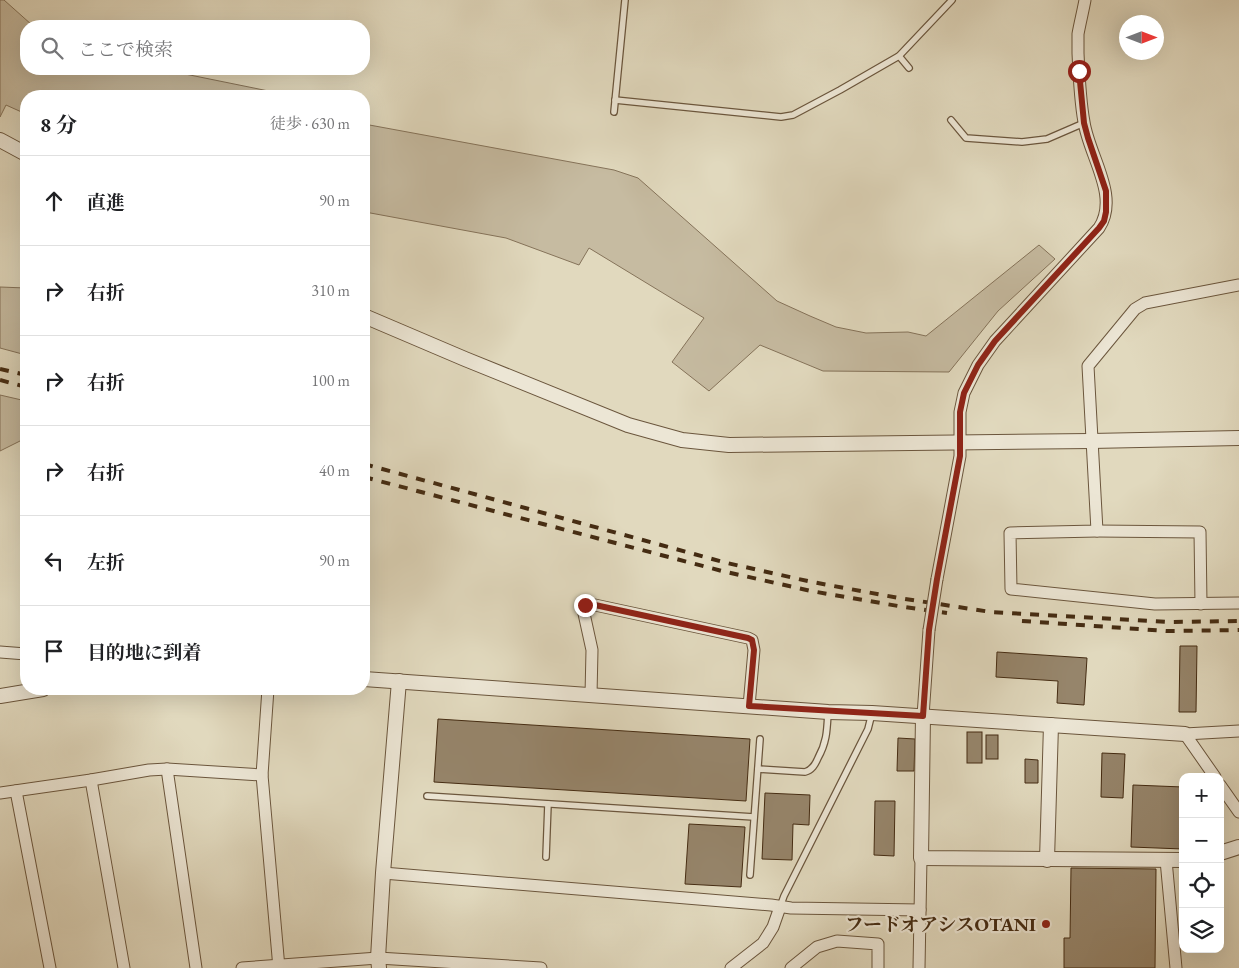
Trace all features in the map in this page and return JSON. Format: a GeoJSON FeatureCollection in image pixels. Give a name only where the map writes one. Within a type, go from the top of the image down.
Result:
{"type":"FeatureCollection","features":[{"type":"Feature","properties":{"kind":"street"},"geometry":{"type":"LineString","coordinates":[[920,968],[923,716],[929,630],[960,456],[960,412],[964,393],[978,365],[995,341],[1104,221],[1106,191],[1084,123],[1079,71],[1078,35],[1085,0]]}},
{"type":"Feature","properties":{"kind":"street"},"geometry":{"type":"LineString","coordinates":[[0,140],[20,151]]}},
{"type":"Feature","properties":{"kind":"street"},"geometry":{"type":"LineString","coordinates":[[1097,532],[1088,366],[1135,309],[1145,303],[1239,285]]}},
{"type":"Feature","properties":{"kind":"street"},"geometry":{"type":"LineString","coordinates":[[370,319],[465,360],[628,425],[682,440],[729,445],[1239,438]]}},
{"type":"Feature","properties":{"kind":"street"},"geometry":{"type":"LineString","coordinates":[[1201,604],[1200,532],[1010,533],[1011,589],[1155,604],[1201,604],[1239,603]]}},
{"type":"Feature","properties":{"kind":"street"},"geometry":{"type":"LineString","coordinates":[[591,696],[592,650],[583,609],[585,605],[595,605],[752,640],[754,650],[749,706]]}},
{"type":"Feature","properties":{"kind":"street"},"geometry":{"type":"LineString","coordinates":[[0,652],[20,654]]}},
{"type":"Feature","properties":{"kind":"street"},"geometry":{"type":"LineString","coordinates":[[370,679],[591,696],[1185,734],[1239,731]]}},
{"type":"Feature","properties":{"kind":"street"},"geometry":{"type":"LineString","coordinates":[[378,963],[383,873],[399,681]]}},
{"type":"Feature","properties":{"kind":"street"},"geometry":{"type":"LineString","coordinates":[[0,696],[20,693]]}},
{"type":"Feature","properties":{"kind":"street"},"geometry":{"type":"LineString","coordinates":[[268,695],[262,775],[279,966]]}},
{"type":"Feature","properties":{"kind":"street"},"geometry":{"type":"LineString","coordinates":[[1047,860],[1051,725]]}},
{"type":"Feature","properties":{"kind":"street"},"geometry":{"type":"LineString","coordinates":[[1185,734],[1212,773]]}},
{"type":"Feature","properties":{"kind":"street"},"geometry":{"type":"LineString","coordinates":[[0,793],[149,770],[167,769],[262,775]]}},
{"type":"Feature","properties":{"kind":"street"},"geometry":{"type":"LineString","coordinates":[[167,769],[196,968]]}},
{"type":"Feature","properties":{"kind":"street"},"geometry":{"type":"LineString","coordinates":[[91,780],[124,968]]}},
{"type":"Feature","properties":{"kind":"street"},"geometry":{"type":"LineString","coordinates":[[16,791],[50,968]]}},
{"type":"Feature","properties":{"kind":"street"},"geometry":{"type":"LineString","coordinates":[[1224,791],[1239,812]]}},
{"type":"Feature","properties":{"kind":"street"},"geometry":{"type":"LineString","coordinates":[[1224,852],[1239,847]]}},
{"type":"Feature","properties":{"kind":"street"},"geometry":{"type":"LineString","coordinates":[[921,858],[1179,860]]}},
{"type":"Feature","properties":{"kind":"street"},"geometry":{"type":"LineString","coordinates":[[1166,860],[1176,968]]}},
{"type":"Feature","properties":{"kind":"street"},"geometry":{"type":"LineString","coordinates":[[383,873],[762,904],[791,908],[920,910]]}},
{"type":"Feature","properties":{"kind":"street"},"geometry":{"type":"LineString","coordinates":[[731,968],[764,943],[773,927],[780,907]]}},
{"type":"Feature","properties":{"kind":"street"},"geometry":{"type":"LineString","coordinates":[[791,968],[817,947],[837,941],[878,944],[878,968],[883,968]]}},
{"type":"Feature","properties":{"kind":"street"},"geometry":{"type":"LineString","coordinates":[[242,968],[378,963],[541,968]]}},
{"type":"Feature","properties":{"kind":"lane"},"geometry":{"type":"LineString","coordinates":[[614,112],[625,0]]}},
{"type":"Feature","properties":{"kind":"lane"},"geometry":{"type":"LineString","coordinates":[[615,100],[781,117],[793,115],[899,56],[952,0]]}},
{"type":"Feature","properties":{"kind":"lane"},"geometry":{"type":"LineString","coordinates":[[899,56],[909,68]]}},
{"type":"Feature","properties":{"kind":"lane"},"geometry":{"type":"LineString","coordinates":[[951,120],[966,138],[1022,142],[1047,139],[1084,123]]}},
{"type":"Feature","properties":{"kind":"lane"},"geometry":{"type":"LineString","coordinates":[[758,769],[805,772],[810,770],[824,746],[828,712]]}},
{"type":"Feature","properties":{"kind":"lane"},"geometry":{"type":"LineString","coordinates":[[780,907],[868,729],[872,713]]}},
{"type":"Feature","properties":{"kind":"lane"},"geometry":{"type":"LineString","coordinates":[[750,875],[760,739]]}},
{"type":"Feature","properties":{"kind":"lane"},"geometry":{"type":"LineString","coordinates":[[427,796],[754,818]]}},
{"type":"Feature","properties":{"kind":"lane"},"geometry":{"type":"LineString","coordinates":[[546,857],[548,804]]}},
{"type":"Feature","properties":{"kind":"shaded area"},"geometry":{"type":"Polygon","coordinates":[[[0,0],[4,0],[26,20],[20,20],[20,75],[190,75],[264,90],[20,90],[20,111],[6,105],[0,117],[0,0]]]}},
{"type":"Feature","properties":{"kind":"shaded area"},"geometry":{"type":"Polygon","coordinates":[[[370,125],[614,170],[638,178],[777,301],[836,327],[866,333],[908,332],[926,336],[1039,245],[1055,259],[998,311],[949,372],[823,371],[760,345],[709,391],[672,362],[704,318],[589,248],[579,265],[506,238],[370,213],[370,125]]]}},
{"type":"Feature","properties":{"kind":"shaded area"},"geometry":{"type":"Polygon","coordinates":[[[0,287],[20,288],[20,353],[0,348],[0,287]]]}},
{"type":"Feature","properties":{"kind":"shaded area"},"geometry":{"type":"Polygon","coordinates":[[[0,395],[20,400],[20,441],[0,451],[0,395]]]}},
{"type":"Feature","properties":{"kind":"building"},"geometry":{"type":"Polygon","coordinates":[[[1180,646],[1197,646],[1196,712],[1179,712],[1180,646]]]}},
{"type":"Feature","properties":{"kind":"building"},"geometry":{"type":"Polygon","coordinates":[[[997,652],[1087,658],[1084,705],[1057,703],[1058,681],[996,677],[997,652]]]}},
{"type":"Feature","properties":{"kind":"building"},"geometry":{"type":"Polygon","coordinates":[[[438,719],[750,739],[746,801],[434,782],[438,719]]]}},
{"type":"Feature","properties":{"kind":"building"},"geometry":{"type":"Polygon","coordinates":[[[967,732],[982,732],[982,763],[967,763],[967,732]]]}},
{"type":"Feature","properties":{"kind":"building"},"geometry":{"type":"Polygon","coordinates":[[[986,735],[998,735],[998,759],[986,759],[986,735]]]}},
{"type":"Feature","properties":{"kind":"building"},"geometry":{"type":"Polygon","coordinates":[[[898,738],[915,739],[914,771],[897,771],[898,738]]]}},
{"type":"Feature","properties":{"kind":"building"},"geometry":{"type":"Polygon","coordinates":[[[1102,753],[1125,754],[1123,798],[1101,797],[1102,753]]]}},
{"type":"Feature","properties":{"kind":"building"},"geometry":{"type":"Polygon","coordinates":[[[1025,759],[1038,760],[1038,783],[1025,783],[1025,759]]]}},
{"type":"Feature","properties":{"kind":"building"},"geometry":{"type":"Polygon","coordinates":[[[1133,785],[1179,787],[1179,849],[1131,847],[1133,785]]]}},
{"type":"Feature","properties":{"kind":"building"},"geometry":{"type":"Polygon","coordinates":[[[765,793],[810,795],[809,825],[793,824],[792,860],[762,859],[765,793]]]}},
{"type":"Feature","properties":{"kind":"building"},"geometry":{"type":"Polygon","coordinates":[[[875,801],[895,801],[894,856],[874,855],[875,801]]]}},
{"type":"Feature","properties":{"kind":"building"},"geometry":{"type":"Polygon","coordinates":[[[689,824],[745,827],[741,887],[685,884],[689,824]]]}},
{"type":"Feature","properties":{"kind":"building"},"geometry":{"type":"Polygon","coordinates":[[[1071,868],[1156,869],[1155,968],[1064,968],[1064,938],[1070,938],[1071,868]]]}},
{"type":"Feature","properties":{"kind":"railway"},"geometry":{"type":"LineString","coordinates":[[0,369],[20,374]]}},
{"type":"Feature","properties":{"kind":"railway"},"geometry":{"type":"LineString","coordinates":[[0,380],[20,385]]}},
{"type":"Feature","properties":{"kind":"railway"},"geometry":{"type":"LineString","coordinates":[[370,466],[727,563],[812,582],[899,598],[991,612],[1168,622],[1239,621]]}},
{"type":"Feature","properties":{"kind":"railway"},"geometry":{"type":"LineString","coordinates":[[370,479],[722,571],[811,591],[947,613]]}},
{"type":"Feature","properties":{"kind":"railway"},"geometry":{"type":"LineString","coordinates":[[1022,621],[1167,631],[1239,630]]}},
{"type":"Feature","properties":{"kind":"place","name":"フードオアシスOTANI"},"geometry":{"type":"Point","coordinates":[1046,924]}},
{"type":"Feature","properties":{"kind":"route"},"geometry":{"type":"LineString","coordinates":[[585,605],[595,605],[752,640],[754,650],[749,706],[923,716],[929,630],[960,456],[960,412],[964,393],[978,365],[995,341],[1104,221],[1106,191],[1084,123],[1079,71]]}}]}
